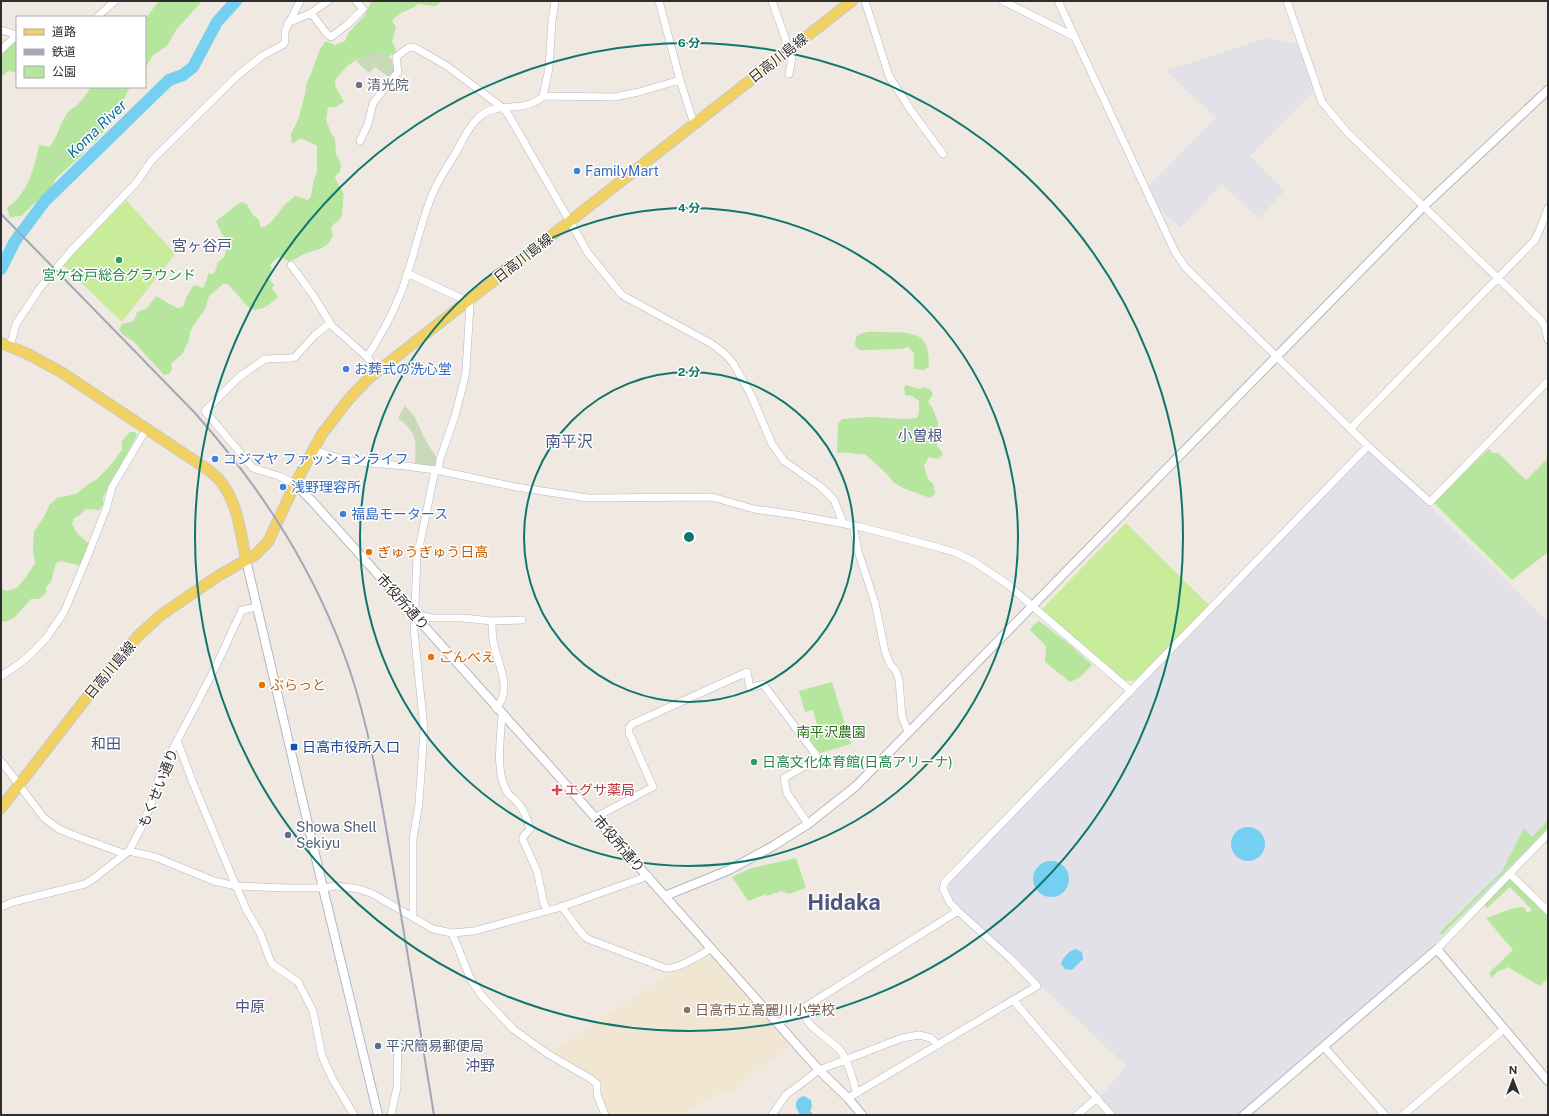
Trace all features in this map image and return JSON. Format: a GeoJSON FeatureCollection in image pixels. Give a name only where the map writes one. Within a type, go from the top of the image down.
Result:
{"type":"FeatureCollection","features":[{"type":"Feature","properties":{"kind":"main road","name":"日高川島線"},"geometry":{"type":"LineString","coordinates":[[1,808],[105,674],[139,635],[161,615],[259,552],[268,542],[313,449],[331,420],[349,399],[377,371],[852,1]]}},
{"type":"Feature","properties":{"kind":"main road"},"geometry":{"type":"LineString","coordinates":[[5,344],[49,365],[147,428],[210,471],[221,482],[230,496],[236,512],[246,560]]}},
{"type":"Feature","properties":{"kind":"street"},"geometry":{"type":"LineString","coordinates":[[98,16],[115,1]]}},
{"type":"Feature","properties":{"kind":"street"},"geometry":{"type":"LineString","coordinates":[[5,344],[16,324],[40,288],[70,252],[136,183],[152,160],[238,76],[262,56],[284,44],[285,31],[300,1]]}},
{"type":"Feature","properties":{"kind":"street"},"geometry":{"type":"LineString","coordinates":[[288,23],[311,13],[328,1]]}},
{"type":"Feature","properties":{"kind":"street"},"geometry":{"type":"LineString","coordinates":[[311,13],[331,37],[348,24],[363,9],[356,1]]}},
{"type":"Feature","properties":{"kind":"street"},"geometry":{"type":"LineString","coordinates":[[367,357],[380,337],[400,294],[433,192],[468,131],[478,118],[494,108],[516,107],[538,102],[542,96],[550,68],[552,21],[555,1]]}},
{"type":"Feature","properties":{"kind":"street"},"geometry":{"type":"LineString","coordinates":[[659,1],[680,80],[694,124]]}},
{"type":"Feature","properties":{"kind":"street"},"geometry":{"type":"LineString","coordinates":[[772,1],[789,49],[792,62],[789,74]]}},
{"type":"Feature","properties":{"kind":"street"},"geometry":{"type":"LineString","coordinates":[[865,1],[889,76],[910,109],[943,154]]}},
{"type":"Feature","properties":{"kind":"street"},"geometry":{"type":"LineString","coordinates":[[1003,1],[1075,37]]}},
{"type":"Feature","properties":{"kind":"street"},"geometry":{"type":"LineString","coordinates":[[1058,1],[1174,252],[1186,268],[1350,429],[1430,502],[1548,381]]}},
{"type":"Feature","properties":{"kind":"street"},"geometry":{"type":"LineString","coordinates":[[1287,1],[1322,102],[1347,132],[1541,320],[1548,340]]}},
{"type":"Feature","properties":{"kind":"street"},"geometry":{"type":"LineString","coordinates":[[1,30],[16,35]]}},
{"type":"Feature","properties":{"kind":"street"},"geometry":{"type":"LineString","coordinates":[[1,50],[16,36]]}},
{"type":"Feature","properties":{"kind":"street"},"geometry":{"type":"LineString","coordinates":[[360,141],[368,124],[373,103],[398,72],[396,57],[408,48],[414,47],[447,66],[502,108],[508,114],[588,253],[622,295],[712,344],[725,354],[733,364],[751,395],[772,444],[784,461],[821,487],[834,500],[843,523]]}},
{"type":"Feature","properties":{"kind":"street"},"geometry":{"type":"LineString","coordinates":[[542,96],[614,97],[640,92],[680,80]]}},
{"type":"Feature","properties":{"kind":"street"},"geometry":{"type":"LineString","coordinates":[[665,896],[729,870],[773,846],[808,824],[856,786],[1278,357],[1424,206],[1548,90]]}},
{"type":"Feature","properties":{"kind":"street"},"geometry":{"type":"LineString","coordinates":[[1350,429],[1535,240],[1548,208]]}},
{"type":"Feature","properties":{"kind":"street"},"geometry":{"type":"LineString","coordinates":[[291,265],[313,295],[330,323],[367,357],[377,371]]}},
{"type":"Feature","properties":{"kind":"street"},"geometry":{"type":"LineString","coordinates":[[407,272],[467,301],[470,307],[464,382],[455,416],[437,470],[417,558],[416,616],[414,630],[424,729],[419,803],[413,839],[413,917]]}},
{"type":"Feature","properties":{"kind":"street"},"geometry":{"type":"LineString","coordinates":[[295,484],[279,476],[253,468],[205,411],[239,377],[265,359],[295,357],[315,335],[330,323]]}},
{"type":"Feature","properties":{"kind":"street"},"geometry":{"type":"LineString","coordinates":[[1,676],[31,654],[47,637],[64,612],[106,509],[112,487],[147,428]]}},
{"type":"Feature","properties":{"kind":"street"},"geometry":{"type":"LineString","coordinates":[[848,1098],[1036,986],[1012,960],[950,903],[943,889],[945,882],[1368,446]]}},
{"type":"Feature","properties":{"kind":"street"},"geometry":{"type":"LineString","coordinates":[[313,449],[348,461],[437,470],[516,487],[588,498],[712,497],[754,509],[853,525],[954,552],[988,571],[1006,584],[1130,691]]}},
{"type":"Feature","properties":{"kind":"street","name":"市役所通り"},"geometry":{"type":"LineString","coordinates":[[295,484],[416,616],[499,711],[596,817],[819,1070],[848,1098],[862,1115]]}},
{"type":"Feature","properties":{"kind":"street"},"geometry":{"type":"LineString","coordinates":[[853,525],[858,551],[875,603],[885,651],[899,680],[902,717],[908,732]]}},
{"type":"Feature","properties":{"kind":"street"},"geometry":{"type":"LineString","coordinates":[[246,560],[378,1115]]}},
{"type":"Feature","properties":{"kind":"street","name":"もくせい通り"},"geometry":{"type":"LineString","coordinates":[[1,907],[13,902],[85,884],[127,852],[140,830],[150,807],[161,772],[215,668],[242,610],[257,607]]}},
{"type":"Feature","properties":{"kind":"street"},"geometry":{"type":"LineString","coordinates":[[416,616],[492,621],[522,620]]}},
{"type":"Feature","properties":{"kind":"street"},"geometry":{"type":"LineString","coordinates":[[492,621],[493,643],[503,677],[503,697],[499,711],[502,774],[507,792],[519,804],[527,820],[530,829],[523,840],[537,872],[544,904],[548,911]]}},
{"type":"Feature","properties":{"kind":"street"},"geometry":{"type":"LineString","coordinates":[[596,817],[653,787],[629,733],[632,724],[747,672],[750,688],[763,684],[816,755],[816,760],[784,778],[787,793],[808,824]]}},
{"type":"Feature","properties":{"kind":"street"},"geometry":{"type":"LineString","coordinates":[[177,740],[193,783],[236,886],[247,911],[260,933],[272,964],[298,982],[313,1010],[324,1062],[354,1115]]}},
{"type":"Feature","properties":{"kind":"street"},"geometry":{"type":"LineString","coordinates":[[1,761],[44,818],[60,829],[105,848],[155,857],[214,881],[236,886],[288,888],[323,888],[336,886],[359,889],[373,894],[433,929],[452,933],[474,931],[548,911],[648,876]]}},
{"type":"Feature","properties":{"kind":"street"},"geometry":{"type":"LineString","coordinates":[[1244,1115],[1437,949],[1548,834]]}},
{"type":"Feature","properties":{"kind":"street"},"geometry":{"type":"LineString","coordinates":[[1510,874],[1548,911]]}},
{"type":"Feature","properties":{"kind":"street"},"geometry":{"type":"LineString","coordinates":[[561,907],[568,913],[581,934],[588,939],[665,968],[671,969],[711,948]]}},
{"type":"Feature","properties":{"kind":"street"},"geometry":{"type":"LineString","coordinates":[[778,1024],[801,1008],[832,991],[958,911]]}},
{"type":"Feature","properties":{"kind":"street"},"geometry":{"type":"LineString","coordinates":[[452,933],[471,980],[482,996],[513,1029],[548,1054],[591,1079],[596,1084],[605,1115]]}},
{"type":"Feature","properties":{"kind":"street"},"geometry":{"type":"LineString","coordinates":[[1437,949],[1548,1081]]}},
{"type":"Feature","properties":{"kind":"street"},"geometry":{"type":"LineString","coordinates":[[1013,1000],[1111,1115]]}},
{"type":"Feature","properties":{"kind":"street"},"geometry":{"type":"LineString","coordinates":[[801,1008],[806,1021],[839,1050],[846,1061],[857,1093]]}},
{"type":"Feature","properties":{"kind":"street"},"geometry":{"type":"LineString","coordinates":[[1403,1115],[1504,1029]]}},
{"type":"Feature","properties":{"kind":"street"},"geometry":{"type":"LineString","coordinates":[[772,1115],[786,1095],[819,1070],[846,1061],[902,1038],[919,1035],[932,1038],[938,1045]]}},
{"type":"Feature","properties":{"kind":"street"},"geometry":{"type":"LineString","coordinates":[[391,1115],[397,1087],[398,1042]]}},
{"type":"Feature","properties":{"kind":"street"},"geometry":{"type":"LineString","coordinates":[[1324,1047],[1385,1115]]}},
{"type":"Feature","properties":{"kind":"street"},"geometry":{"type":"LineString","coordinates":[[1077,1115],[1097,1098]]}},
{"type":"Feature","properties":{"kind":"shaded area"},"geometry":{"type":"Polygon","coordinates":[[[1266,38],[1299,44],[1315,90],[1250,156],[1285,190],[1259,219],[1222,184],[1180,228],[1158,207],[1149,186],[1216,118],[1166,71],[1266,38]]]}},
{"type":"Feature","properties":{"kind":"shaded area"},"geometry":{"type":"Polygon","coordinates":[[[1368,451],[1428,504],[1548,622],[1548,831],[1430,948],[1325,1042],[1238,1115],[1115,1115],[1100,1097],[1126,1066],[1038,983],[1012,955],[953,903],[949,894],[949,883],[1368,451]]]}},
{"type":"Feature","properties":{"kind":"shaded area","name":"日高市立高麗川小学校"},"geometry":{"type":"Polygon","coordinates":[[[710,954],[791,1045],[730,1093],[725,1090],[682,1115],[607,1115],[599,1094],[598,1083],[550,1052],[666,976],[696,961],[699,962],[710,954]]]}},
{"type":"Feature","properties":{"kind":"green space"},"geometry":{"type":"Polygon","coordinates":[[[159,1],[202,1],[176,30],[167,46],[153,55],[146,67],[146,18],[159,1]]]}},
{"type":"Feature","properties":{"kind":"green space"},"geometry":{"type":"Polygon","coordinates":[[[372,1],[442,1],[436,6],[418,4],[399,14],[392,21],[396,27],[392,42],[396,52],[388,57],[368,57],[357,60],[336,78],[336,88],[344,102],[335,107],[328,107],[326,120],[331,133],[335,138],[336,154],[341,165],[340,172],[335,176],[343,193],[343,197],[342,215],[332,228],[333,236],[328,244],[320,249],[306,253],[293,260],[288,261],[282,257],[277,258],[270,265],[272,270],[269,279],[274,285],[272,288],[278,297],[269,305],[254,310],[250,309],[228,284],[223,284],[209,296],[205,309],[190,332],[189,340],[183,353],[171,364],[172,369],[169,374],[164,375],[134,342],[122,334],[119,329],[122,324],[134,321],[137,312],[146,309],[156,296],[177,308],[183,307],[193,286],[197,285],[201,288],[204,287],[209,273],[213,274],[216,270],[217,263],[224,257],[229,243],[222,234],[216,221],[241,202],[247,204],[252,214],[259,220],[261,228],[268,225],[284,206],[295,196],[308,200],[311,196],[317,171],[317,146],[301,138],[292,144],[291,134],[298,120],[307,82],[320,49],[326,41],[335,45],[345,41],[349,32],[364,16],[372,1]]]}},
{"type":"Feature","properties":{"kind":"green space"},"geometry":{"type":"Polygon","coordinates":[[[16,39],[16,73],[8,71],[1,77],[1,54],[16,39]]]}},
{"type":"Feature","properties":{"kind":"green space"},"geometry":{"type":"Polygon","coordinates":[[[383,52],[392,60],[396,70],[390,78],[375,67],[369,73],[356,61],[372,53],[383,52]]]}},
{"type":"Feature","properties":{"kind":"green space"},"geometry":{"type":"Polygon","coordinates":[[[90,88],[129,88],[116,114],[97,140],[88,146],[80,157],[57,177],[50,189],[21,216],[10,217],[7,208],[25,188],[35,163],[39,145],[49,147],[67,113],[85,96],[90,88]]]}},
{"type":"Feature","properties":{"kind":"green space","name":"宮ケ谷戸総合グラウンド"},"geometry":{"type":"Polygon","coordinates":[[[126,200],[175,254],[122,322],[63,265],[126,200]]]}},
{"type":"Feature","properties":{"kind":"green space"},"geometry":{"type":"Polygon","coordinates":[[[870,332],[897,332],[913,335],[923,340],[928,350],[929,367],[923,370],[914,369],[914,353],[908,347],[901,349],[859,350],[855,345],[856,337],[860,334],[870,332]]]}},
{"type":"Feature","properties":{"kind":"green space"},"geometry":{"type":"Polygon","coordinates":[[[906,385],[919,389],[925,387],[931,390],[933,394],[928,402],[932,407],[938,422],[937,446],[943,454],[938,459],[929,457],[924,466],[928,479],[934,485],[935,494],[930,498],[894,483],[887,474],[865,454],[844,452],[837,453],[838,424],[842,419],[870,417],[905,419],[917,418],[919,401],[912,396],[905,395],[904,388],[906,385]]]}},
{"type":"Feature","properties":{"kind":"green space"},"geometry":{"type":"Polygon","coordinates":[[[405,406],[414,416],[427,443],[437,458],[435,467],[415,463],[416,448],[414,438],[409,428],[398,418],[405,406]]]}},
{"type":"Feature","properties":{"kind":"green space"},"geometry":{"type":"Polygon","coordinates":[[[130,432],[135,432],[137,435],[103,497],[103,505],[99,510],[86,509],[74,518],[72,524],[77,533],[88,543],[89,548],[81,566],[61,561],[56,563],[51,582],[46,587],[46,593],[39,599],[31,599],[14,618],[4,622],[1,620],[1,589],[7,591],[17,588],[35,563],[33,548],[34,531],[44,517],[50,504],[57,498],[76,494],[96,480],[108,468],[122,450],[122,441],[130,432]]]}},
{"type":"Feature","properties":{"kind":"green space"},"geometry":{"type":"Polygon","coordinates":[[[1489,449],[1492,453],[1498,453],[1526,480],[1548,458],[1548,552],[1512,580],[1433,502],[1489,449]]]}},
{"type":"Feature","properties":{"kind":"green space"},"geometry":{"type":"Polygon","coordinates":[[[1126,523],[1209,605],[1137,680],[1125,681],[1042,609],[1126,523]]]}},
{"type":"Feature","properties":{"kind":"green space"},"geometry":{"type":"Polygon","coordinates":[[[1039,621],[1068,643],[1092,665],[1079,678],[1070,682],[1045,662],[1046,646],[1030,630],[1033,625],[1039,621]]]}},
{"type":"Feature","properties":{"kind":"green space","name":"南平沢農園"},"geometry":{"type":"Polygon","coordinates":[[[832,682],[851,744],[820,753],[802,729],[817,725],[813,710],[805,712],[799,691],[832,682]]]}},
{"type":"Feature","properties":{"kind":"green space"},"geometry":{"type":"Polygon","coordinates":[[[1548,820],[1548,828],[1442,935],[1439,933],[1502,871],[1524,828],[1532,837],[1548,820]]]}},
{"type":"Feature","properties":{"kind":"green space"},"geometry":{"type":"Polygon","coordinates":[[[796,858],[806,888],[789,894],[781,891],[767,896],[766,894],[748,901],[732,877],[752,868],[796,858]]]}},
{"type":"Feature","properties":{"kind":"green space"},"geometry":{"type":"Polygon","coordinates":[[[1511,878],[1548,915],[1548,978],[1540,986],[1508,967],[1497,972],[1492,978],[1489,973],[1513,950],[1486,918],[1514,908],[1523,907],[1528,913],[1532,910],[1510,887],[1487,908],[1484,905],[1511,878]]]}},
{"type":"Feature","properties":{"kind":"water"},"geometry":{"type":"Polygon","coordinates":[[[1248,827],[1260,832],[1265,844],[1260,856],[1248,861],[1236,856],[1231,844],[1236,832],[1248,827]]]}},
{"type":"Feature","properties":{"kind":"water"},"geometry":{"type":"Polygon","coordinates":[[[1055,861],[1064,866],[1068,872],[1068,886],[1064,892],[1055,897],[1047,897],[1038,892],[1034,886],[1033,875],[1038,866],[1044,862],[1055,861]]]}},
{"type":"Feature","properties":{"kind":"water"},"geometry":{"type":"Polygon","coordinates":[[[1076,949],[1082,952],[1083,959],[1072,970],[1065,969],[1061,964],[1063,959],[1069,952],[1076,949]]]}},
{"type":"Feature","properties":{"kind":"water"},"geometry":{"type":"Polygon","coordinates":[[[804,1096],[811,1100],[812,1107],[810,1111],[814,1115],[800,1115],[796,1107],[796,1102],[799,1098],[804,1096]]]}},
{"type":"Feature","properties":{"kind":"waterway","name":"Koma River"},"geometry":{"type":"LineString","coordinates":[[1,269],[15,241],[45,201],[169,80],[183,75],[193,67],[217,22],[236,1]]}},
{"type":"Feature","properties":{"kind":"railway"},"geometry":{"type":"LineString","coordinates":[[1,214],[195,413],[220,442],[265,502],[285,533],[320,598],[349,668],[357,692],[369,742],[380,792],[434,1115]]}},
{"type":"Feature","properties":{"kind":"place","name":"清光院"},"geometry":{"type":"Point","coordinates":[359,85]}},
{"type":"Feature","properties":{"kind":"place","name":"FamilyMart"},"geometry":{"type":"Point","coordinates":[577,171]}},
{"type":"Feature","properties":{"kind":"place","name":"宮ケ谷戸総合グラウンド"},"geometry":{"type":"Point","coordinates":[119,260]}},
{"type":"Feature","properties":{"kind":"place","name":"お葬式の洗心堂"},"geometry":{"type":"Point","coordinates":[346,369]}},
{"type":"Feature","properties":{"kind":"place","name":"コジマヤ ファッションライフ"},"geometry":{"type":"Point","coordinates":[215,459]}},
{"type":"Feature","properties":{"kind":"place","name":"浅野理容所"},"geometry":{"type":"Point","coordinates":[283,487]}},
{"type":"Feature","properties":{"kind":"place","name":"福島モータース"},"geometry":{"type":"Point","coordinates":[343,514]}},
{"type":"Feature","properties":{"kind":"place","name":"ぎゅうぎゅう日高"},"geometry":{"type":"Point","coordinates":[369,552]}},
{"type":"Feature","properties":{"kind":"place","name":"ごんべえ"},"geometry":{"type":"Point","coordinates":[431,657]}},
{"type":"Feature","properties":{"kind":"place","name":"ぶらっと"},"geometry":{"type":"Point","coordinates":[262,685]}},
{"type":"Feature","properties":{"kind":"place","name":"日高市役所入口"},"geometry":{"type":"Point","coordinates":[294,747]}},
{"type":"Feature","properties":{"kind":"place","name":"日高文化体育館(日高アリーナ)"},"geometry":{"type":"Point","coordinates":[754,762]}},
{"type":"Feature","properties":{"kind":"place","name":"エグサ薬局"},"geometry":{"type":"Point","coordinates":[557,790]}},
{"type":"Feature","properties":{"kind":"place","name":"Showa Shell Sekiyu"},"geometry":{"type":"Point","coordinates":[288,835]}},
{"type":"Feature","properties":{"kind":"place","name":"日高市立高麗川小学校"},"geometry":{"type":"Point","coordinates":[687,1010]}},
{"type":"Feature","properties":{"kind":"place","name":"平沢簡易郵便局"},"geometry":{"type":"Point","coordinates":[378,1046]}},
{"type":"Feature","properties":{"kind":"district","name":"宮ヶ谷戸"},"geometry":{"type":"Point","coordinates":[202,246]}},
{"type":"Feature","properties":{"kind":"district","name":"小曽根"},"geometry":{"type":"Point","coordinates":[920,436]}},
{"type":"Feature","properties":{"kind":"district","name":"南平沢"},"geometry":{"type":"Point","coordinates":[569,441]}},
{"type":"Feature","properties":{"kind":"district","name":"和田"},"geometry":{"type":"Point","coordinates":[106,744]}},
{"type":"Feature","properties":{"kind":"district","name":"Hidaka"},"geometry":{"type":"Point","coordinates":[844,902]}},
{"type":"Feature","properties":{"kind":"district","name":"中原"},"geometry":{"type":"Point","coordinates":[250,1007]}},
{"type":"Feature","properties":{"kind":"district","name":"沖野"},"geometry":{"type":"Point","coordinates":[480,1066]}}]}
